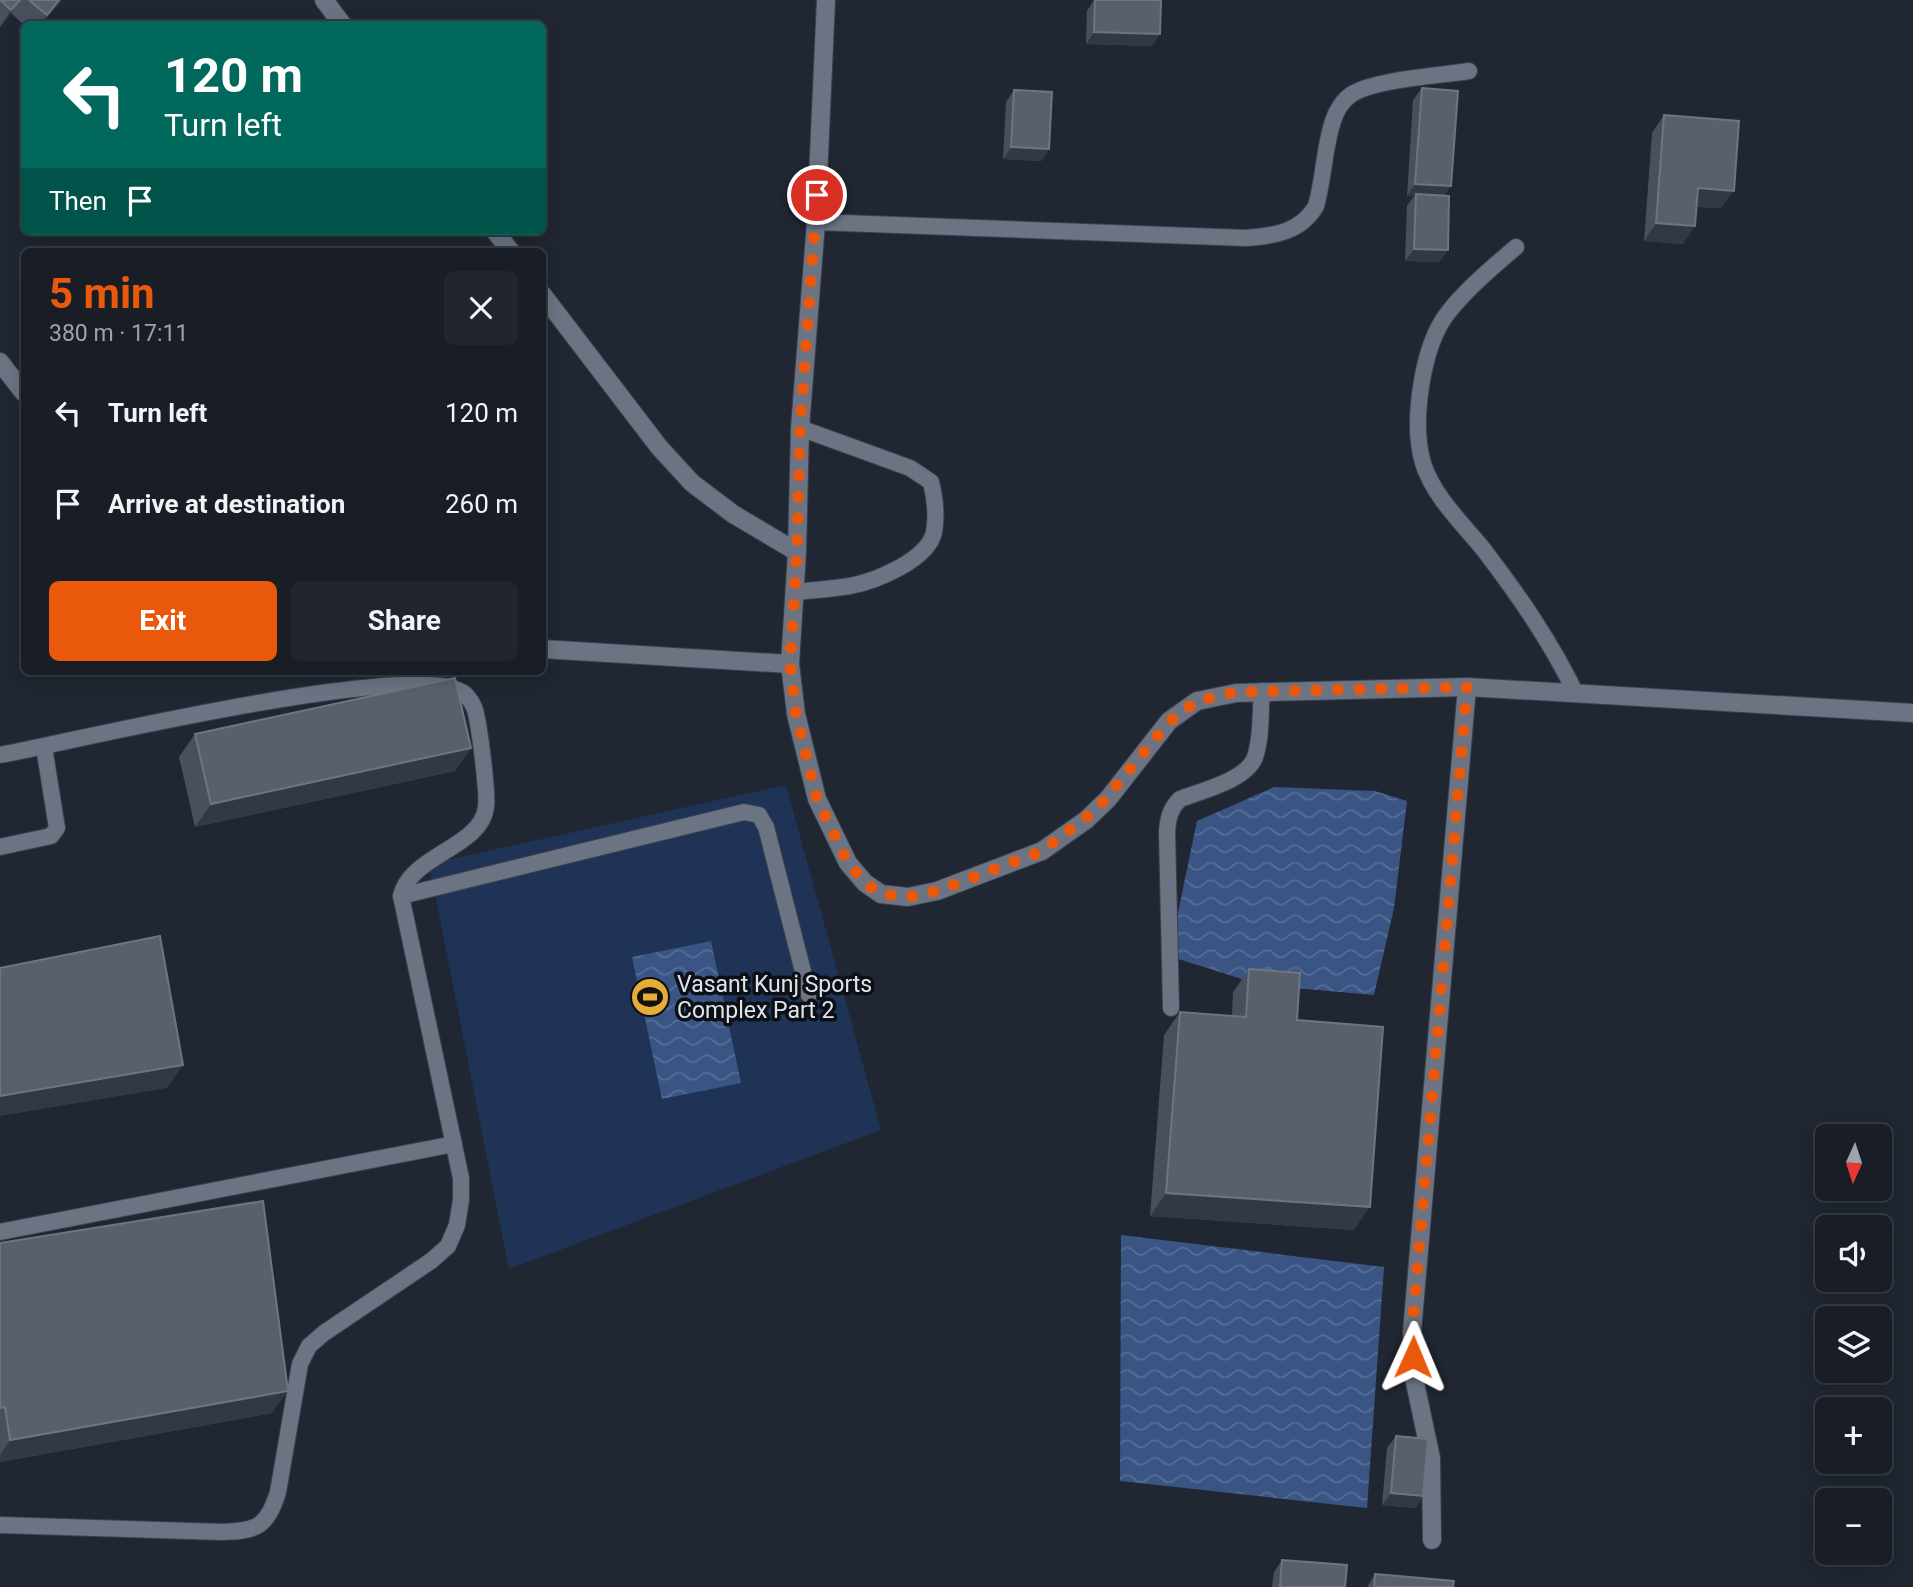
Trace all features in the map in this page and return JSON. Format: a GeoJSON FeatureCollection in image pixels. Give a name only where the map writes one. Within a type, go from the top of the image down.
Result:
{"type":"FeatureCollection","features":[{"type":"Feature","properties":{"kind":"street"},"geometry":{"type":"LineString","coordinates":[[324,0],[340,21]]}},
{"type":"Feature","properties":{"kind":"street"},"geometry":{"type":"LineString","coordinates":[[826,0],[816,222],[800,428],[797,552],[790,664],[796,714],[817,799],[848,863],[865,883],[881,894],[908,897],[937,891],[1042,851],[1101,806],[1169,722],[1197,701],[1215,696],[1262,691],[1467,687],[1913,713]]}},
{"type":"Feature","properties":{"kind":"street"},"geometry":{"type":"LineString","coordinates":[[546,299],[659,447],[684,475],[712,500],[797,552]]}},
{"type":"Feature","properties":{"kind":"street"},"geometry":{"type":"LineString","coordinates":[[0,362],[21,389]]}},
{"type":"Feature","properties":{"kind":"street"},"geometry":{"type":"LineString","coordinates":[[546,649],[790,664]]}},
{"type":"Feature","properties":{"kind":"street"},"geometry":{"type":"LineString","coordinates":[[1432,1540],[1431,1458],[1414,1378],[1412,1332],[1467,687]]}},
{"type":"Feature","properties":{"kind":"lane"},"geometry":{"type":"LineString","coordinates":[[816,222],[1246,238],[1267,236],[1298,226],[1311,215],[1316,206],[1333,120],[1350,95],[1363,89],[1396,82],[1469,72]]}},
{"type":"Feature","properties":{"kind":"lane"},"geometry":{"type":"LineString","coordinates":[[1517,247],[1448,313],[1436,332],[1425,360],[1418,418],[1423,463],[1436,490],[1532,615],[1559,658],[1576,694]]}},
{"type":"Feature","properties":{"kind":"lane"},"geometry":{"type":"LineString","coordinates":[[795,592],[852,586],[887,573],[920,556],[934,534],[935,501],[931,482],[910,468],[800,428]]}},
{"type":"Feature","properties":{"kind":"lane"},"geometry":{"type":"LineString","coordinates":[[0,755],[320,692],[385,686],[439,685],[464,693],[474,708],[487,803],[482,822],[473,832],[409,878],[401,896],[461,1178],[457,1226],[448,1246],[431,1261],[309,1346],[300,1364],[278,1492],[272,1511],[264,1523],[247,1531],[222,1532],[0,1525]]}},
{"type":"Feature","properties":{"kind":"lane"},"geometry":{"type":"LineString","coordinates":[[1171,1008],[1167,840],[1169,816],[1180,799],[1239,776],[1248,769],[1255,759],[1262,691]]}},
{"type":"Feature","properties":{"kind":"lane"},"geometry":{"type":"LineString","coordinates":[[0,846],[51,836],[57,828],[44,747]]}},
{"type":"Feature","properties":{"kind":"lane"},"geometry":{"type":"LineString","coordinates":[[401,896],[744,811],[753,813],[759,815],[766,827],[808,995]]}},
{"type":"Feature","properties":{"kind":"lane"},"geometry":{"type":"LineString","coordinates":[[0,1232],[454,1144]]}},
{"type":"Feature","properties":{"kind":"shaded area","name":"Vasant Kunj Sports Complex Part 2"},"geometry":{"type":"Polygon","coordinates":[[[786,785],[881,1130],[509,1269],[429,864],[786,785]]]}},
{"type":"Feature","properties":{"kind":"water"},"geometry":{"type":"Polygon","coordinates":[[[1274,787],[1375,791],[1407,801],[1394,908],[1374,995],[1261,985],[1169,956],[1197,821],[1274,787]]]}},
{"type":"Feature","properties":{"kind":"water"},"geometry":{"type":"Polygon","coordinates":[[[711,941],[741,1083],[662,1099],[632,957],[711,941]]]}},
{"type":"Feature","properties":{"kind":"water"},"geometry":{"type":"Polygon","coordinates":[[[1121,1235],[1384,1267],[1367,1508],[1120,1481],[1121,1235]]]}},
{"type":"Feature","properties":{"kind":"building"},"geometry":{"type":"Polygon","coordinates":[[[0,0],[20,0],[11,10],[0,0]]]}},
{"type":"Feature","properties":{"kind":"building"},"geometry":{"type":"Polygon","coordinates":[[[29,0],[59,0],[47,15],[29,0]]]}},
{"type":"Feature","properties":{"kind":"building"},"geometry":{"type":"Polygon","coordinates":[[[1095,0],[1161,0],[1160,34],[1094,32],[1095,0]]]}},
{"type":"Feature","properties":{"kind":"building"},"geometry":{"type":"Polygon","coordinates":[[[1422,88],[1458,91],[1451,186],[1415,184],[1422,88]]]}},
{"type":"Feature","properties":{"kind":"building"},"geometry":{"type":"Polygon","coordinates":[[[1014,90],[1052,92],[1049,149],[1011,147],[1014,90]]]}},
{"type":"Feature","properties":{"kind":"building"},"geometry":{"type":"Polygon","coordinates":[[[1664,115],[1739,121],[1734,191],[1698,188],[1695,226],[1656,223],[1664,115]]]}},
{"type":"Feature","properties":{"kind":"building"},"geometry":{"type":"Polygon","coordinates":[[[1416,194],[1449,196],[1448,250],[1414,249],[1416,194]]]}},
{"type":"Feature","properties":{"kind":"building"},"geometry":{"type":"Polygon","coordinates":[[[455,678],[471,748],[211,804],[195,734],[455,678]]]}},
{"type":"Feature","properties":{"kind":"building"},"geometry":{"type":"Polygon","coordinates":[[[160,936],[183,1065],[0,1096],[0,968],[160,936]]]}},
{"type":"Feature","properties":{"kind":"building"},"geometry":{"type":"Polygon","coordinates":[[[1249,969],[1300,973],[1297,1020],[1383,1027],[1370,1207],[1166,1193],[1180,1012],[1246,1017],[1249,969]]]}},
{"type":"Feature","properties":{"kind":"building"},"geometry":{"type":"Polygon","coordinates":[[[263,1201],[288,1391],[10,1440],[5,1407],[0,1408],[0,1243],[263,1201]]]}},
{"type":"Feature","properties":{"kind":"building"},"geometry":{"type":"Polygon","coordinates":[[[1396,1436],[1428,1439],[1423,1496],[1391,1493],[1396,1436]]]}},
{"type":"Feature","properties":{"kind":"building"},"geometry":{"type":"Polygon","coordinates":[[[1282,1560],[1347,1565],[1345,1587],[1280,1587],[1282,1560]]]}},
{"type":"Feature","properties":{"kind":"building"},"geometry":{"type":"Polygon","coordinates":[[[1375,1574],[1454,1581],[1453,1587],[1374,1587],[1375,1574]]]}},
{"type":"Feature","properties":{"kind":"place","name":"Vasant Kunj Sports Complex Part 2"},"geometry":{"type":"Point","coordinates":[650,997]}},
{"type":"Feature","properties":{"kind":"route"},"geometry":{"type":"LineString","coordinates":[[817,195],[800,428],[797,552],[790,664],[796,714],[817,799],[848,863],[865,883],[881,894],[908,897],[937,891],[1042,851],[1086,820],[1108,799],[1169,722],[1197,701],[1236,692],[1467,687],[1412,1332],[1413,1357]]}}]}
